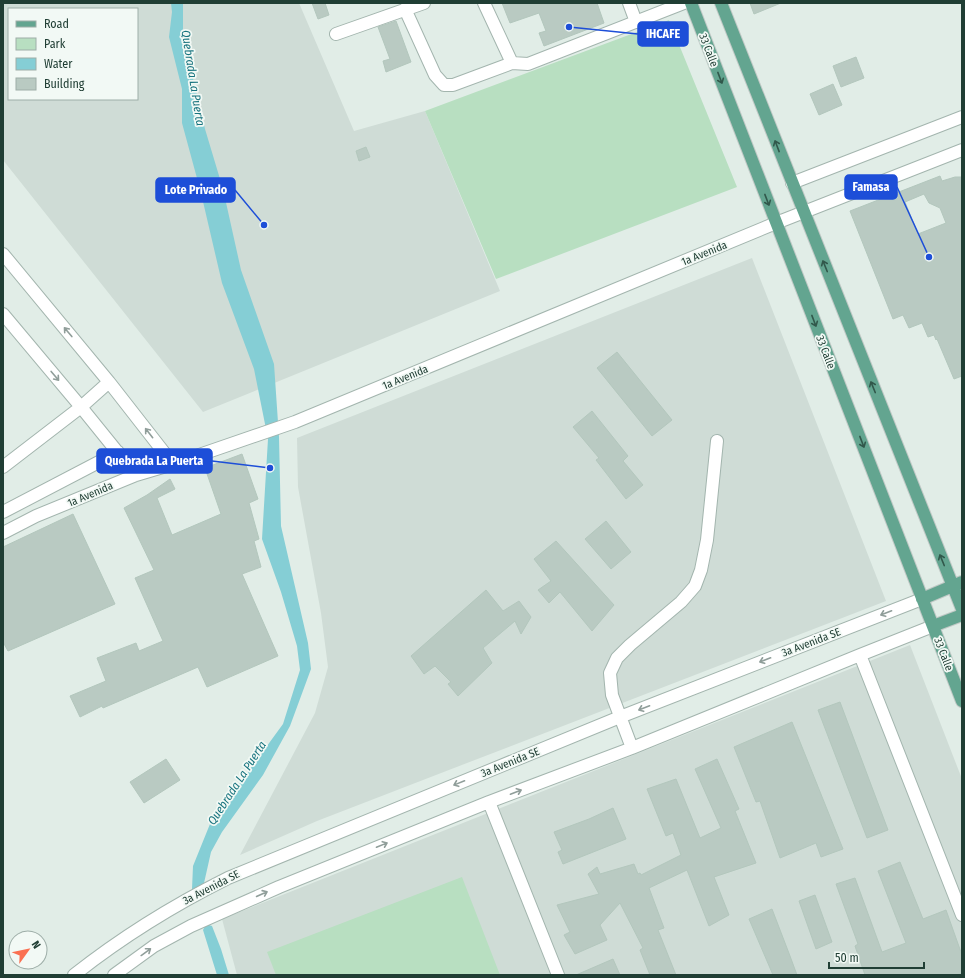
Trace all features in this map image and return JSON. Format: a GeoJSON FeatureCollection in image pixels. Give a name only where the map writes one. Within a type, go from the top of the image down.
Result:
{"type":"FeatureCollection","features":[{"type":"Feature","properties":{"kind":"main road","name":"33 Calle"},"geometry":{"type":"LineString","coordinates":[[691,3],[962,701]]}},
{"type":"Feature","properties":{"kind":"main road"},"geometry":{"type":"LineString","coordinates":[[721,3],[804,213],[957,584],[962,609]]}},
{"type":"Feature","properties":{"kind":"main road","name":"3a Avenida SE"},"geometry":{"type":"LineString","coordinates":[[922,599],[957,584]]}},
{"type":"Feature","properties":{"kind":"main road"},"geometry":{"type":"LineString","coordinates":[[933,626],[962,615]]}},
{"type":"Feature","properties":{"kind":"street"},"geometry":{"type":"LineString","coordinates":[[336,34],[424,3]]}},
{"type":"Feature","properties":{"kind":"street"},"geometry":{"type":"LineString","coordinates":[[484,3],[512,63]]}},
{"type":"Feature","properties":{"kind":"street"},"geometry":{"type":"LineString","coordinates":[[629,3],[636,22]]}},
{"type":"Feature","properties":{"kind":"street"},"geometry":{"type":"LineString","coordinates":[[405,10],[434,75],[444,85],[453,85],[512,63],[528,64],[684,3]]}},
{"type":"Feature","properties":{"kind":"street"},"geometry":{"type":"LineString","coordinates":[[792,183],[962,117]]}},
{"type":"Feature","properties":{"kind":"street","name":"1a Avenida"},"geometry":{"type":"LineString","coordinates":[[3,533],[36,516],[136,475],[257,436],[295,422],[776,223],[962,150]]}},
{"type":"Feature","properties":{"kind":"street"},"geometry":{"type":"LineString","coordinates":[[3,254],[173,464]]}},
{"type":"Feature","properties":{"kind":"street"},"geometry":{"type":"LineString","coordinates":[[3,314],[136,475]]}},
{"type":"Feature","properties":{"kind":"street"},"geometry":{"type":"LineString","coordinates":[[3,467],[81,407],[108,382]]}},
{"type":"Feature","properties":{"kind":"street"},"geometry":{"type":"LineString","coordinates":[[632,748],[612,695],[610,673],[617,658],[630,645],[681,602],[695,586],[707,540],[717,441]]}},
{"type":"Feature","properties":{"kind":"street"},"geometry":{"type":"LineString","coordinates":[[3,512],[118,452]]}},
{"type":"Feature","properties":{"kind":"street","name":"3a Avenida SE"},"geometry":{"type":"LineString","coordinates":[[74,975],[160,915],[192,896],[228,878],[620,717],[922,599]]}},
{"type":"Feature","properties":{"kind":"street"},"geometry":{"type":"LineString","coordinates":[[114,975],[154,946],[191,926],[278,887],[489,802],[632,748],[933,626]]}},
{"type":"Feature","properties":{"kind":"street"},"geometry":{"type":"LineString","coordinates":[[860,655],[962,915]]}},
{"type":"Feature","properties":{"kind":"street"},"geometry":{"type":"LineString","coordinates":[[489,802],[558,975]]}},
{"type":"Feature","properties":{"kind":"shaded area"},"geometry":{"type":"Polygon","coordinates":[[[3,3],[299,3],[354,131],[425,111],[500,291],[203,412],[3,160],[3,3]]]}},
{"type":"Feature","properties":{"kind":"shaded area"},"geometry":{"type":"Polygon","coordinates":[[[752,258],[886,601],[317,821],[240,855],[315,713],[328,667],[321,613],[298,487],[297,438],[752,258]]]}},
{"type":"Feature","properties":{"kind":"shaded area"},"geometry":{"type":"Polygon","coordinates":[[[910,645],[962,779],[962,975],[237,975],[222,919],[910,645]]]}},
{"type":"Feature","properties":{"kind":"green space"},"geometry":{"type":"Polygon","coordinates":[[[669,20],[737,187],[496,279],[425,111],[669,20]]]}},
{"type":"Feature","properties":{"kind":"green space"},"geometry":{"type":"Polygon","coordinates":[[[462,877],[500,975],[276,975],[267,952],[462,877]]]}},
{"type":"Feature","properties":{"kind":"water"},"geometry":{"type":"Polygon","coordinates":[[[171,3],[183,3],[183,36],[205,129],[223,189],[241,270],[274,364],[279,437],[281,526],[308,643],[311,669],[290,726],[263,775],[222,832],[211,852],[202,892],[198,896],[192,889],[193,866],[210,824],[283,724],[300,670],[297,646],[281,592],[262,539],[268,439],[254,369],[222,283],[201,193],[182,123],[182,89],[169,37],[172,12],[171,3]]]}},
{"type":"Feature","properties":{"kind":"water"},"geometry":{"type":"Polygon","coordinates":[[[206,924],[212,926],[229,975],[217,975],[203,930],[206,924]]]}},
{"type":"Feature","properties":{"kind":"building"},"geometry":{"type":"Polygon","coordinates":[[[312,3],[325,3],[329,15],[318,19],[312,3]]]}},
{"type":"Feature","properties":{"kind":"building"},"geometry":{"type":"Polygon","coordinates":[[[502,3],[597,3],[604,23],[544,46],[539,33],[546,31],[539,13],[510,23],[502,3]]]}},
{"type":"Feature","properties":{"kind":"building"},"geometry":{"type":"Polygon","coordinates":[[[750,3],[781,3],[754,14],[750,3]]]}},
{"type":"Feature","properties":{"kind":"building"},"geometry":{"type":"Polygon","coordinates":[[[396,21],[411,62],[386,72],[383,61],[390,59],[378,27],[396,21]]]}},
{"type":"Feature","properties":{"kind":"building"},"geometry":{"type":"Polygon","coordinates":[[[856,57],[864,78],[841,87],[833,66],[856,57]]]}},
{"type":"Feature","properties":{"kind":"building"},"geometry":{"type":"Polygon","coordinates":[[[833,84],[842,105],[819,115],[810,94],[833,84]]]}},
{"type":"Feature","properties":{"kind":"building"},"geometry":{"type":"Polygon","coordinates":[[[366,147],[370,157],[359,161],[356,151],[366,147]]]}},
{"type":"Feature","properties":{"kind":"building"},"geometry":{"type":"Polygon","coordinates":[[[940,176],[942,181],[955,177],[962,177],[962,376],[954,379],[937,339],[936,340],[934,335],[928,337],[922,323],[909,328],[903,315],[893,319],[850,211],[940,176]],[[924,194],[905,202],[918,234],[946,223],[940,208],[929,203],[924,194]]]}},
{"type":"Feature","properties":{"kind":"building"},"geometry":{"type":"Polygon","coordinates":[[[617,352],[672,420],[652,436],[597,368],[617,352]]]}},
{"type":"Feature","properties":{"kind":"building"},"geometry":{"type":"Polygon","coordinates":[[[592,411],[628,456],[623,461],[643,485],[626,499],[596,460],[599,458],[573,427],[592,411]]]}},
{"type":"Feature","properties":{"kind":"building"},"geometry":{"type":"Polygon","coordinates":[[[242,454],[258,499],[249,503],[259,539],[254,541],[261,567],[242,574],[278,656],[207,687],[198,667],[103,708],[102,706],[80,717],[70,696],[106,681],[97,658],[136,643],[139,651],[163,641],[135,578],[154,570],[124,508],[147,495],[170,479],[175,489],[157,498],[172,535],[221,514],[205,468],[242,454]]]}},
{"type":"Feature","properties":{"kind":"building"},"geometry":{"type":"Polygon","coordinates":[[[73,514],[115,604],[8,651],[3,642],[3,547],[73,514]]]}},
{"type":"Feature","properties":{"kind":"building"},"geometry":{"type":"Polygon","coordinates":[[[606,521],[631,552],[611,569],[585,539],[606,521]]]}},
{"type":"Feature","properties":{"kind":"building"},"geometry":{"type":"Polygon","coordinates":[[[556,541],[614,605],[592,631],[560,592],[549,603],[538,590],[551,581],[534,559],[556,541]]]}},
{"type":"Feature","properties":{"kind":"building"},"geometry":{"type":"Polygon","coordinates":[[[486,590],[503,611],[519,601],[531,617],[521,634],[515,621],[483,648],[492,663],[458,696],[448,684],[451,682],[435,666],[424,674],[411,656],[486,590]]]}},
{"type":"Feature","properties":{"kind":"building"},"geometry":{"type":"Polygon","coordinates":[[[840,702],[888,830],[867,838],[818,710],[840,702]]]}},
{"type":"Feature","properties":{"kind":"building"},"geometry":{"type":"Polygon","coordinates":[[[792,722],[843,849],[821,857],[816,843],[780,858],[760,801],[756,802],[734,747],[792,722]]]}},
{"type":"Feature","properties":{"kind":"building"},"geometry":{"type":"Polygon","coordinates":[[[166,759],[180,780],[144,803],[130,782],[166,759]]]}},
{"type":"Feature","properties":{"kind":"building"},"geometry":{"type":"Polygon","coordinates":[[[717,759],[739,809],[735,811],[756,863],[714,877],[729,915],[709,926],[687,870],[649,888],[664,928],[658,930],[676,975],[650,975],[640,950],[643,948],[620,903],[600,925],[607,940],[575,954],[564,935],[570,932],[557,905],[599,894],[588,874],[597,867],[600,874],[634,864],[638,874],[640,873],[641,875],[681,855],[673,833],[666,836],[647,789],[676,779],[700,838],[721,828],[695,769],[717,759]]]}},
{"type":"Feature","properties":{"kind":"building"},"geometry":{"type":"Polygon","coordinates":[[[613,808],[626,839],[563,864],[558,852],[562,850],[554,832],[613,808]]]}},
{"type":"Feature","properties":{"kind":"building"},"geometry":{"type":"Polygon","coordinates":[[[900,862],[923,919],[946,910],[962,955],[962,973],[957,975],[865,975],[855,946],[858,944],[836,884],[855,878],[882,952],[906,943],[878,871],[900,862]]]}},
{"type":"Feature","properties":{"kind":"building"},"geometry":{"type":"Polygon","coordinates":[[[815,895],[832,942],[816,949],[799,901],[815,895]]]}},
{"type":"Feature","properties":{"kind":"building"},"geometry":{"type":"Polygon","coordinates":[[[772,909],[797,975],[773,975],[749,919],[772,909]]]}},
{"type":"Feature","properties":{"kind":"building"},"geometry":{"type":"Polygon","coordinates":[[[613,959],[620,975],[576,975],[613,959]]]}},
{"type":"Feature","properties":{"kind":"place","name":"IHCAFE"},"geometry":{"type":"Point","coordinates":[569,27]}},
{"type":"Feature","properties":{"kind":"place","name":"Lote Privado"},"geometry":{"type":"Point","coordinates":[264,225]}},
{"type":"Feature","properties":{"kind":"place","name":"Famasa"},"geometry":{"type":"Point","coordinates":[929,257]}},
{"type":"Feature","properties":{"kind":"place","name":"Quebrada La Puerta"},"geometry":{"type":"Point","coordinates":[270,468]}}]}
